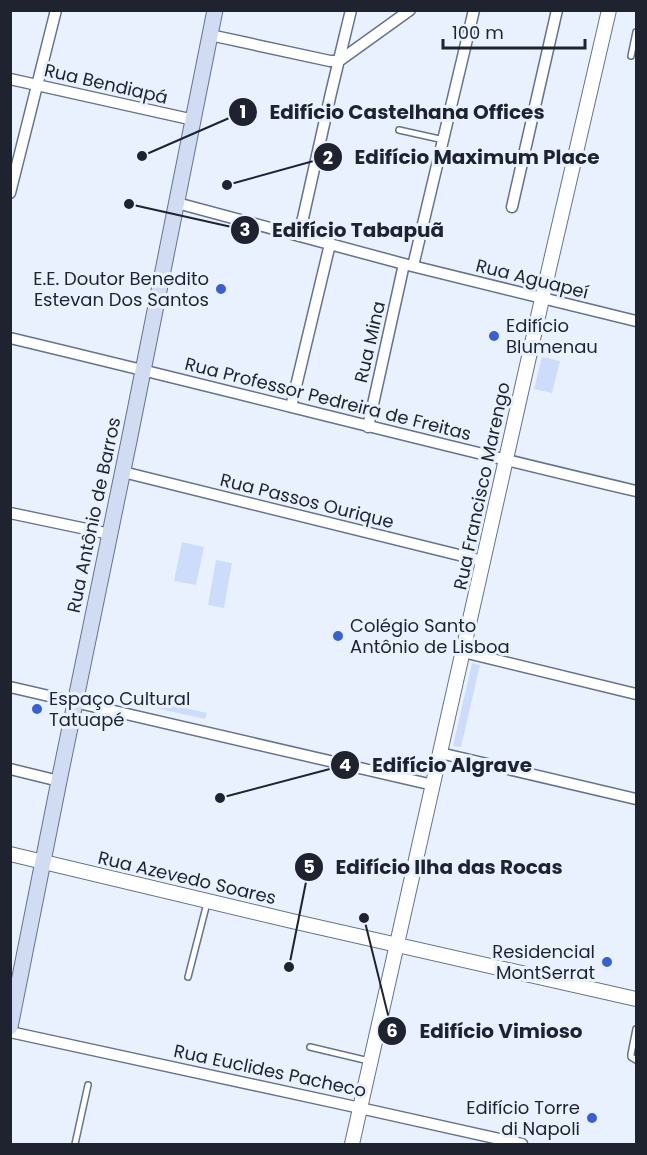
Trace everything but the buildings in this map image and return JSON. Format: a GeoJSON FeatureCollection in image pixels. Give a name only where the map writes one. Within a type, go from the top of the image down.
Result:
{"type":"FeatureCollection","features":[{"type":"Feature","properties":{"kind":"main road","name":"Rua Antônio de Barros"},"geometry":{"type":"LineString","coordinates":[[10,1030],[215,10]]}},
{"type":"Feature","properties":{"kind":"street"},"geometry":{"type":"LineString","coordinates":[[10,193],[56,10]]}},
{"type":"Feature","properties":{"kind":"street"},"geometry":{"type":"LineString","coordinates":[[299,236],[351,10]]}},
{"type":"Feature","properties":{"kind":"street"},"geometry":{"type":"LineString","coordinates":[[210,35],[330,62],[339,61],[410,10]]}},
{"type":"Feature","properties":{"kind":"street","name":"Rua Mina"},"geometry":{"type":"LineString","coordinates":[[368,427],[409,265],[444,140],[474,10]]}},
{"type":"Feature","properties":{"kind":"street"},"geometry":{"type":"LineString","coordinates":[[512,207],[557,10]]}},
{"type":"Feature","properties":{"kind":"street","name":"Rua Francisco Marengo"},"geometry":{"type":"LineString","coordinates":[[352,1144],[505,460],[609,10]]}},
{"type":"Feature","properties":{"kind":"street","name":"Rua Bendiapá"},"geometry":{"type":"LineString","coordinates":[[10,79],[194,120]]}},
{"type":"Feature","properties":{"kind":"street","name":"Rua Aguapeí"},"geometry":{"type":"LineString","coordinates":[[177,204],[542,299],[636,321]]}},
{"type":"Feature","properties":{"kind":"street"},"geometry":{"type":"LineString","coordinates":[[291,407],[330,244]]}},
{"type":"Feature","properties":{"kind":"street","name":"Rua Professor Pedreira de Freitas"},"geometry":{"type":"LineString","coordinates":[[10,338],[636,491]]}},
{"type":"Feature","properties":{"kind":"street","name":"Rua Passos Ourique"},"geometry":{"type":"LineString","coordinates":[[123,472],[483,561]]}},
{"type":"Feature","properties":{"kind":"street"},"geometry":{"type":"LineString","coordinates":[[10,513],[110,534]]}},
{"type":"Feature","properties":{"kind":"street"},"geometry":{"type":"LineString","coordinates":[[463,652],[636,694]]}},
{"type":"Feature","properties":{"kind":"street"},"geometry":{"type":"LineString","coordinates":[[10,687],[433,785]]}},
{"type":"Feature","properties":{"kind":"street"},"geometry":{"type":"LineString","coordinates":[[440,753],[636,799]]}},
{"type":"Feature","properties":{"kind":"street"},"geometry":{"type":"LineString","coordinates":[[10,769],[59,781]]}},
{"type":"Feature","properties":{"kind":"street","name":"Rua Azevedo Soares"},"geometry":{"type":"LineString","coordinates":[[10,854],[636,999]]}},
{"type":"Feature","properties":{"kind":"street","name":"Rua Euclides Pacheco"},"geometry":{"type":"LineString","coordinates":[[10,1030],[522,1144]]}},
{"type":"Feature","properties":{"kind":"lane"},"geometry":{"type":"LineString","coordinates":[[631,56],[636,32]]}},
{"type":"Feature","properties":{"kind":"lane"},"geometry":{"type":"LineString","coordinates":[[399,130],[444,140]]}},
{"type":"Feature","properties":{"kind":"lane"},"geometry":{"type":"LineString","coordinates":[[188,977],[207,901]]}},
{"type":"Feature","properties":{"kind":"lane"},"geometry":{"type":"LineString","coordinates":[[636,1029],[630,1054],[636,1060]]}},
{"type":"Feature","properties":{"kind":"lane"},"geometry":{"type":"LineString","coordinates":[[310,1047],[371,1062]]}},
{"type":"Feature","properties":{"kind":"lane"},"geometry":{"type":"LineString","coordinates":[[75,1144],[88,1085]]}},
{"type":"Feature","properties":{"kind":"shaded area"},"geometry":{"type":"Polygon","coordinates":[[[542,357],[560,361],[552,393],[534,389],[542,357]]]}},
{"type":"Feature","properties":{"kind":"shaded area"},"geometry":{"type":"Polygon","coordinates":[[[182,542],[204,547],[196,585],[174,581],[182,542]]]}},
{"type":"Feature","properties":{"kind":"shaded area"},"geometry":{"type":"Polygon","coordinates":[[[216,560],[232,563],[224,608],[208,605],[216,560]]]}},
{"type":"Feature","properties":{"kind":"shaded area"},"geometry":{"type":"Polygon","coordinates":[[[472,663],[480,665],[461,747],[453,746],[472,663]]]}},
{"type":"Feature","properties":{"kind":"shaded area"},"geometry":{"type":"Polygon","coordinates":[[[148,700],[207,713],[205,719],[147,706],[148,700]]]}},
{"type":"Feature","properties":{"kind":"place","name":"Edifício Castelhana Offices"},"geometry":{"type":"Point","coordinates":[142,156]}},
{"type":"Feature","properties":{"kind":"place","name":"Edifício Maximum Place"},"geometry":{"type":"Point","coordinates":[227,185]}},
{"type":"Feature","properties":{"kind":"place","name":"Edifício Tabapuã"},"geometry":{"type":"Point","coordinates":[129,204]}},
{"type":"Feature","properties":{"kind":"place","name":"E.E. Doutor Benedito Estevan Dos Santos"},"geometry":{"type":"Point","coordinates":[221,289]}},
{"type":"Feature","properties":{"kind":"place","name":"Edifício Blumenau"},"geometry":{"type":"Point","coordinates":[494,336]}},
{"type":"Feature","properties":{"kind":"place","name":"Colégio Santo Antônio de Lisboa"},"geometry":{"type":"Point","coordinates":[338,636]}},
{"type":"Feature","properties":{"kind":"place","name":"Espaço Cultural Tatuapé"},"geometry":{"type":"Point","coordinates":[37,709]}},
{"type":"Feature","properties":{"kind":"place","name":"Edifício Algrave"},"geometry":{"type":"Point","coordinates":[220,798]}},
{"type":"Feature","properties":{"kind":"place","name":"Edifício Vimioso"},"geometry":{"type":"Point","coordinates":[364,918]}},
{"type":"Feature","properties":{"kind":"place","name":"Residencial MontSerrat"},"geometry":{"type":"Point","coordinates":[607,962]}},
{"type":"Feature","properties":{"kind":"place","name":"Edifício Ilha das Rocas"},"geometry":{"type":"Point","coordinates":[289,967]}},
{"type":"Feature","properties":{"kind":"place","name":"Edifício Torre di Napoli"},"geometry":{"type":"Point","coordinates":[592,1118]}}]}
